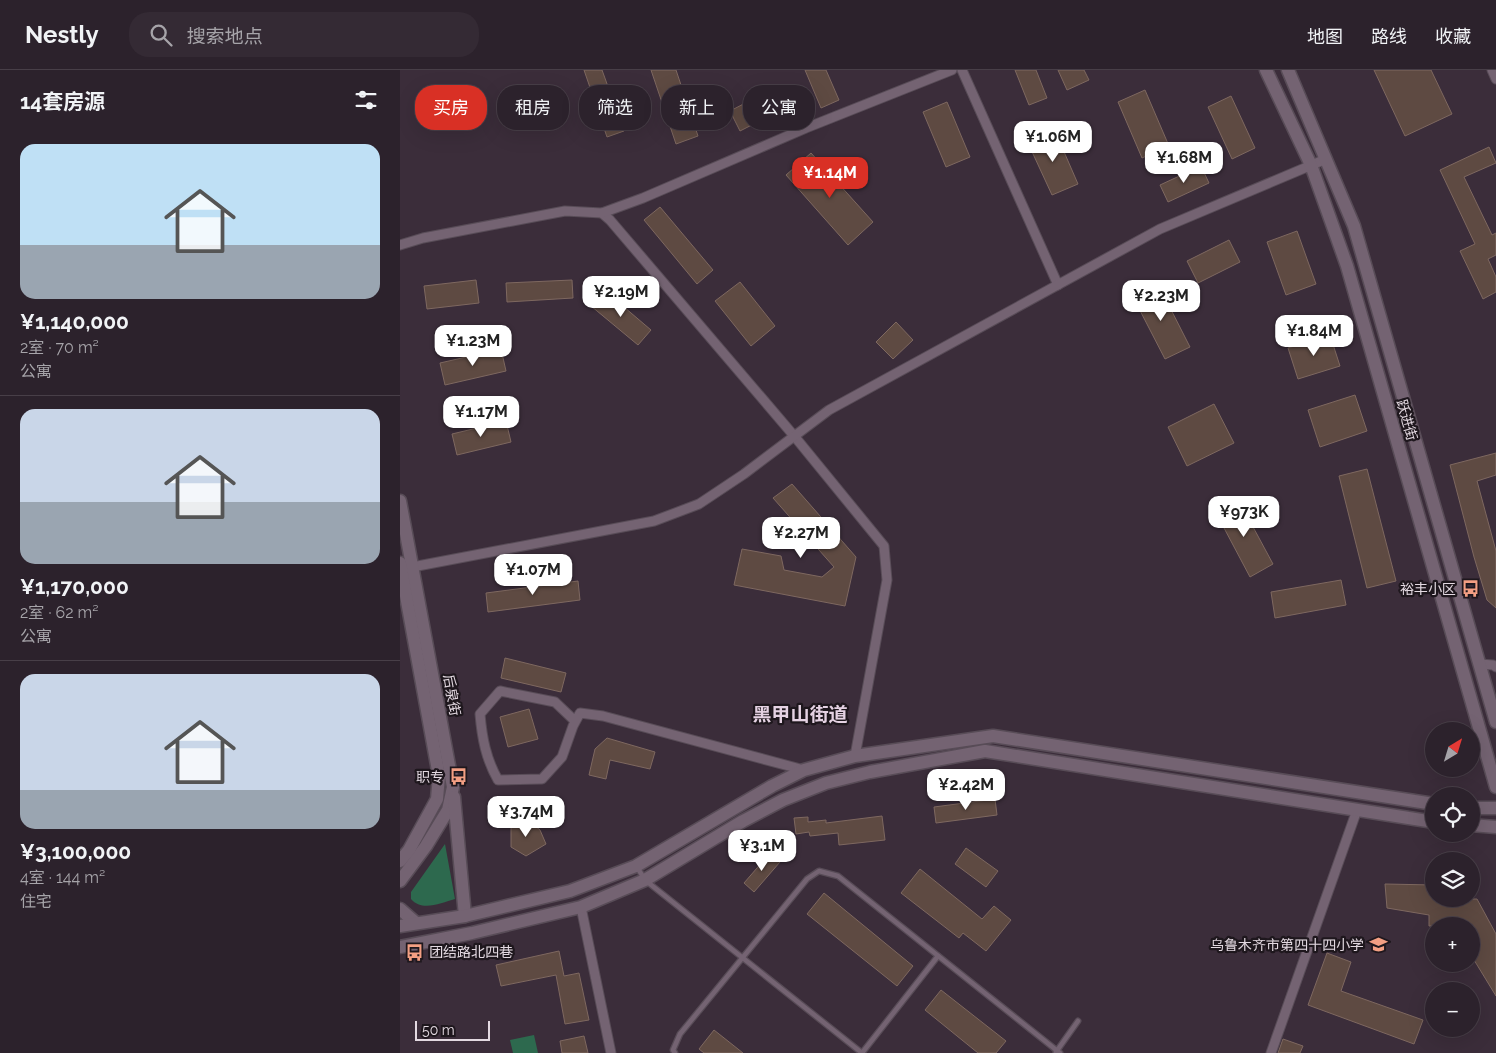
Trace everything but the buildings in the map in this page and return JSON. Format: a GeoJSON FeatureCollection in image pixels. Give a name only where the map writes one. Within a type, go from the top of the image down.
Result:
{"type":"FeatureCollection","features":[{"type":"Feature","properties":{"kind":"street"},"geometry":{"type":"LineString","coordinates":[[400,245],[423,238],[565,211],[602,213],[643,198],[806,128],[952,70]]}},
{"type":"Feature","properties":{"kind":"street"},"geometry":{"type":"LineString","coordinates":[[962,70],[1058,285]]}},
{"type":"Feature","properties":{"kind":"street","name":"跃进街"},"geometry":{"type":"LineString","coordinates":[[1266,70],[1311,165],[1347,266],[1496,787]]}},
{"type":"Feature","properties":{"kind":"street","name":"跃进街"},"geometry":{"type":"LineString","coordinates":[[1288,70],[1354,226],[1496,722]]}},
{"type":"Feature","properties":{"kind":"street"},"geometry":{"type":"LineString","coordinates":[[1492,70],[1496,79]]}},
{"type":"Feature","properties":{"kind":"street"},"geometry":{"type":"LineString","coordinates":[[1279,97],[1287,103],[1295,100],[1297,91]]}},
{"type":"Feature","properties":{"kind":"street"},"geometry":{"type":"LineString","coordinates":[[403,567],[654,521],[699,504],[744,474],[829,410],[1160,229],[1326,159]]}},
{"type":"Feature","properties":{"kind":"street"},"geometry":{"type":"LineString","coordinates":[[602,213],[795,437],[884,546],[887,580],[854,756]]}},
{"type":"Feature","properties":{"kind":"street","name":"后泉街"},"geometry":{"type":"LineString","coordinates":[[400,501],[403,567],[438,776],[437,799],[409,850],[400,861]]}},
{"type":"Feature","properties":{"kind":"street","name":"后泉街"},"geometry":{"type":"LineString","coordinates":[[400,881],[426,846],[448,810],[453,787],[403,567]]}},
{"type":"Feature","properties":{"kind":"street"},"geometry":{"type":"LineString","coordinates":[[1480,664],[1496,667]]}},
{"type":"Feature","properties":{"kind":"street"},"geometry":{"type":"LineString","coordinates":[[576,721],[555,702],[500,691],[480,714],[482,734],[489,763],[498,780],[542,778],[562,757],[580,713],[603,716],[804,770]]}},
{"type":"Feature","properties":{"kind":"street"},"geometry":{"type":"LineString","coordinates":[[400,926],[465,916],[570,891],[636,866],[772,786],[804,770],[854,756],[993,736],[1425,803]]}},
{"type":"Feature","properties":{"kind":"street"},"geometry":{"type":"LineString","coordinates":[[400,947],[472,933],[581,907],[644,880],[743,821],[783,800],[826,783],[870,772],[985,751],[1425,821]]}},
{"type":"Feature","properties":{"kind":"street"},"geometry":{"type":"LineString","coordinates":[[453,787],[465,916]]}},
{"type":"Feature","properties":{"kind":"street"},"geometry":{"type":"LineString","coordinates":[[1480,808],[1496,808]]}},
{"type":"Feature","properties":{"kind":"street"},"geometry":{"type":"LineString","coordinates":[[1271,1053],[1357,810]]}},
{"type":"Feature","properties":{"kind":"street"},"geometry":{"type":"LineString","coordinates":[[1480,826],[1496,827]]}},
{"type":"Feature","properties":{"kind":"street"},"geometry":{"type":"LineString","coordinates":[[581,907],[612,1053]]}},
{"type":"Feature","properties":{"kind":"street"},"geometry":{"type":"LineString","coordinates":[[400,909],[416,923]]}},
{"type":"Feature","properties":{"kind":"lane"},"geometry":{"type":"LineString","coordinates":[[636,866],[644,880],[862,1053],[938,956]]}},
{"type":"Feature","properties":{"kind":"lane"},"geometry":{"type":"LineString","coordinates":[[675,1053],[673,1050],[680,1034],[808,879],[819,871],[838,876],[1057,1052],[1078,1021]]}},
{"type":"Feature","properties":{"kind":"green space"},"geometry":{"type":"Polygon","coordinates":[[[445,844],[455,899],[426,906],[415,903],[411,899],[411,892],[445,844]]]}},
{"type":"Feature","properties":{"kind":"green space"},"geometry":{"type":"Polygon","coordinates":[[[534,1035],[538,1053],[513,1053],[510,1040],[534,1035]]]}},
{"type":"Feature","properties":{"kind":"place","name":"裕丰小区"},"geometry":{"type":"Point","coordinates":[1470,589]}},
{"type":"Feature","properties":{"kind":"place","name":"职专"},"geometry":{"type":"Point","coordinates":[458,777]}},
{"type":"Feature","properties":{"kind":"place","name":"乌鲁木齐市第四十四小学"},"geometry":{"type":"Point","coordinates":[1378,945]}},
{"type":"Feature","properties":{"kind":"place","name":"团结路北四巷"},"geometry":{"type":"Point","coordinates":[415,952]}},
{"type":"Feature","properties":{"kind":"district","name":"黑甲山街道"},"geometry":{"type":"Point","coordinates":[800,714]}}]}
